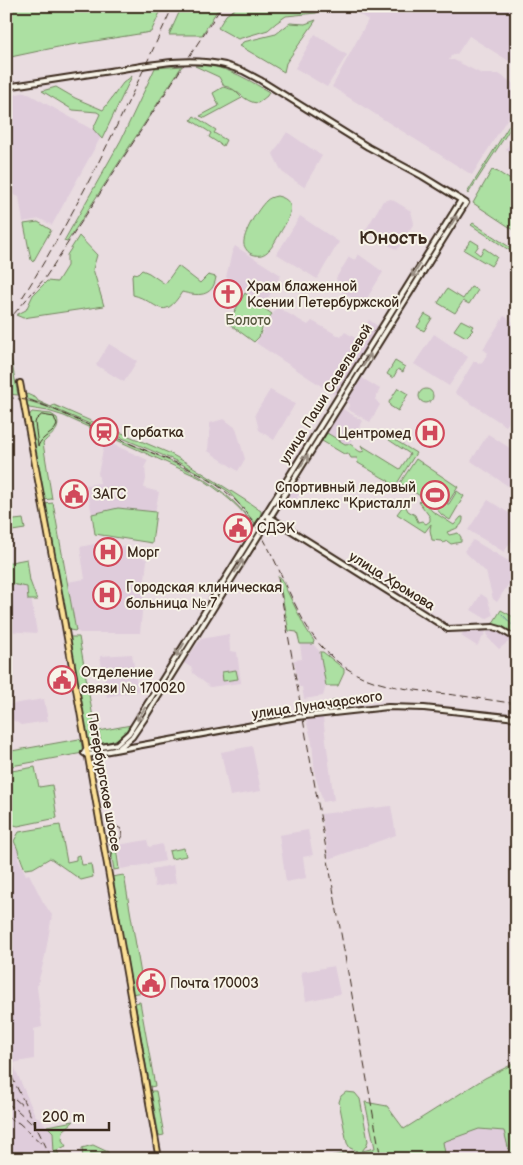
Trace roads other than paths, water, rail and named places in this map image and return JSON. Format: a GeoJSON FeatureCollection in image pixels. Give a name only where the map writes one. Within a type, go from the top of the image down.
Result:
{"type":"FeatureCollection","features":[{"type":"Feature","properties":{"kind":"main road"},"geometry":{"type":"LineString","coordinates":[[6,87],[181,60],[224,65],[256,77],[368,147],[461,200]]}},
{"type":"Feature","properties":{"kind":"main road","name":"улица Паши Савельевой"},"geometry":{"type":"LineString","coordinates":[[86,752],[124,739],[461,200],[466,203],[133,736],[116,750]]}},
{"type":"Feature","properties":{"kind":"main road","name":"Петербургское шоссе"},"geometry":{"type":"LineString","coordinates":[[20,383],[158,1159]]}},
{"type":"Feature","properties":{"kind":"main road"},"geometry":{"type":"LineString","coordinates":[[335,401],[340,404]]}},
{"type":"Feature","properties":{"kind":"main road","name":"улица Хромова"},"geometry":{"type":"LineString","coordinates":[[265,513],[448,629],[493,626],[517,639]]}},
{"type":"Feature","properties":{"kind":"main road"},"geometry":{"type":"LineString","coordinates":[[189,636],[194,638]]}},
{"type":"Feature","properties":{"kind":"main road","name":"улица Луначарского"},"geometry":{"type":"LineString","coordinates":[[116,750],[297,717],[388,707],[424,708],[517,718]]}},
{"type":"Feature","properties":{"kind":"main road"},"geometry":{"type":"LineString","coordinates":[[86,752],[116,750]]}},
{"type":"Feature","properties":{"kind":"waterway"},"geometry":{"type":"LineString","coordinates":[[502,614],[517,630]]}},
{"type":"Feature","properties":{"kind":"tram line"},"geometry":{"type":"LineString","coordinates":[[42,415],[54,417],[57,425],[38,446],[35,423],[42,415]]}},
{"type":"Feature","properties":{"kind":"tram line"},"geometry":{"type":"LineString","coordinates":[[107,842],[109,829],[116,826],[121,829],[122,836],[113,849],[111,860]]}},
{"type":"Feature","properties":{"kind":"railway"},"geometry":{"type":"LineString","coordinates":[[22,298],[84,191],[121,118],[173,6]]}},
{"type":"Feature","properties":{"kind":"railway"},"geometry":{"type":"LineString","coordinates":[[6,323],[45,278],[222,6]]}},
{"type":"Feature","properties":{"kind":"railway"},"geometry":{"type":"LineString","coordinates":[[6,397],[32,401],[48,407],[188,468],[223,490],[244,509],[260,532],[301,616],[313,635],[322,647],[348,669],[375,682],[390,686],[517,704]]}},
{"type":"Feature","properties":{"kind":"railway"},"geometry":{"type":"LineString","coordinates":[[278,578],[381,1159]]}},
{"type":"Feature","properties":{"kind":"railway"},"geometry":{"type":"LineString","coordinates":[[6,959],[8,993],[6,1002]]}},
{"type":"Feature","properties":{"kind":"railway"},"geometry":{"type":"LineString","coordinates":[[6,1065],[52,1159]]}},
{"type":"Feature","properties":{"kind":"railway"},"geometry":{"type":"LineString","coordinates":[[6,1091],[23,1106]]}},
{"type":"Feature","properties":{"kind":"railway"},"geometry":{"type":"LineString","coordinates":[[6,1103],[16,1109],[31,1123]]}},
{"type":"Feature","properties":{"kind":"railway"},"geometry":{"type":"LineString","coordinates":[[6,1117],[19,1123],[42,1144]]}},
{"type":"Feature","properties":{"kind":"place","name":"Храм блаженной Ксении Петербуржской"},"geometry":{"type":"Point","coordinates":[228,294]}},
{"type":"Feature","properties":{"kind":"place","name":"Горбатка"},"geometry":{"type":"Point","coordinates":[104,432]}},
{"type":"Feature","properties":{"kind":"place","name":"Центромед"},"geometry":{"type":"Point","coordinates":[430,433]}},
{"type":"Feature","properties":{"kind":"place","name":"ЗАГС"},"geometry":{"type":"Point","coordinates":[74,494]}},
{"type":"Feature","properties":{"kind":"place","name":"Спортивный ледовый комплекс \"Кристалл\""},"geometry":{"type":"Point","coordinates":[435,495]}},
{"type":"Feature","properties":{"kind":"place","name":"СДЭК"},"geometry":{"type":"Point","coordinates":[238,528]}},
{"type":"Feature","properties":{"kind":"place","name":"Морг"},"geometry":{"type":"Point","coordinates":[108,552]}},
{"type":"Feature","properties":{"kind":"place","name":"Городская клиническая больница № 7"},"geometry":{"type":"Point","coordinates":[107,595]}},
{"type":"Feature","properties":{"kind":"place","name":"Отделение связи № 170020"},"geometry":{"type":"Point","coordinates":[62,680]}},
{"type":"Feature","properties":{"kind":"place","name":"Почта 170003"},"geometry":{"type":"Point","coordinates":[151,983]}},
{"type":"Feature","properties":{"kind":"district","name":"Юность"},"geometry":{"type":"Point","coordinates":[393,238]}},
{"type":"Feature","properties":{"kind":"park label","name":"Болото"},"geometry":{"type":"Point","coordinates":[248,320]}}]}
